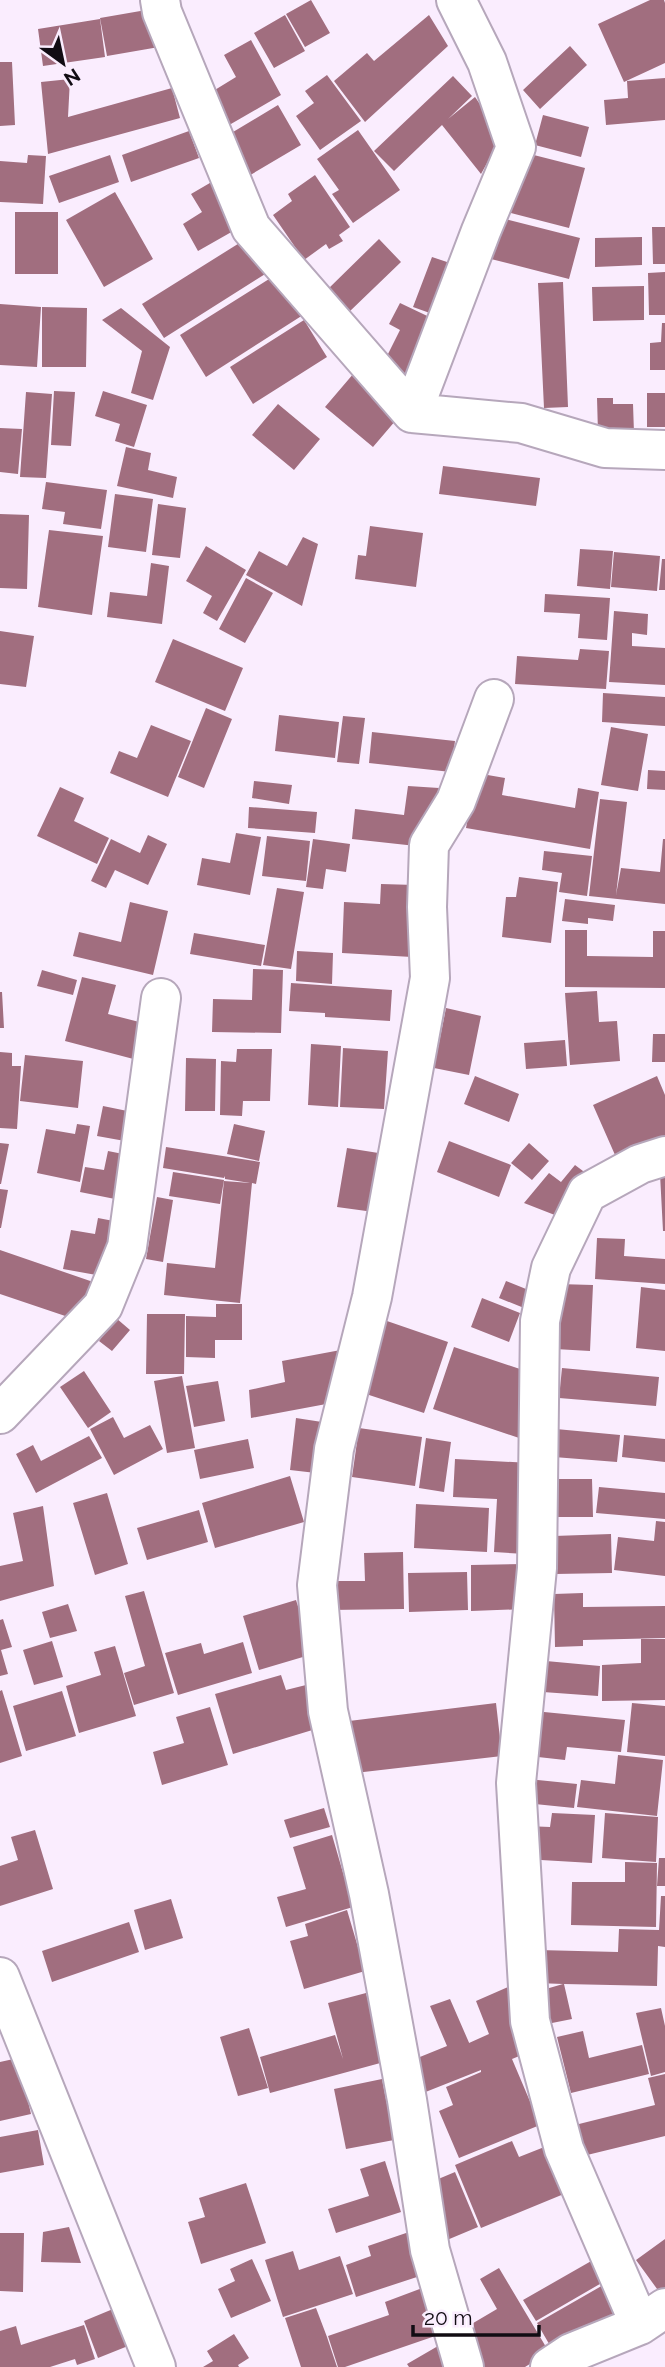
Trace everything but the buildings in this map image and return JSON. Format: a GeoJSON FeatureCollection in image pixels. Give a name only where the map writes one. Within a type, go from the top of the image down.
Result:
{"type":"FeatureCollection","features":[{"type":"Feature","properties":{"kind":"street"},"geometry":{"type":"LineString","coordinates":[[160,0],[162,12],[251,228],[412,413],[521,422],[605,448],[665,450]]}},
{"type":"Feature","properties":{"kind":"street"},"geometry":{"type":"LineString","coordinates":[[412,413],[516,147],[487,62],[456,0]]}},
{"type":"Feature","properties":{"kind":"street"},"geometry":{"type":"LineString","coordinates":[[464,2367],[429,2250],[407,2100],[371,1908],[328,1711],[317,1585],[334,1449],[372,1297],[430,978],[427,908],[429,845],[456,801],[494,699]]}},
{"type":"Feature","properties":{"kind":"street"},"geometry":{"type":"LineString","coordinates":[[0,1414],[103,1306],[127,1247],[161,998]]}},
{"type":"Feature","properties":{"kind":"street"},"geometry":{"type":"LineString","coordinates":[[550,2367],[571,2353],[652,2317],[564,2149],[530,2021],[516,1783],[537,1568],[540,1321],[551,1268],[587,1194],[640,1164],[665,1156]]}},
{"type":"Feature","properties":{"kind":"street"},"geometry":{"type":"LineString","coordinates":[[0,1977],[156,2367]]}}]}
